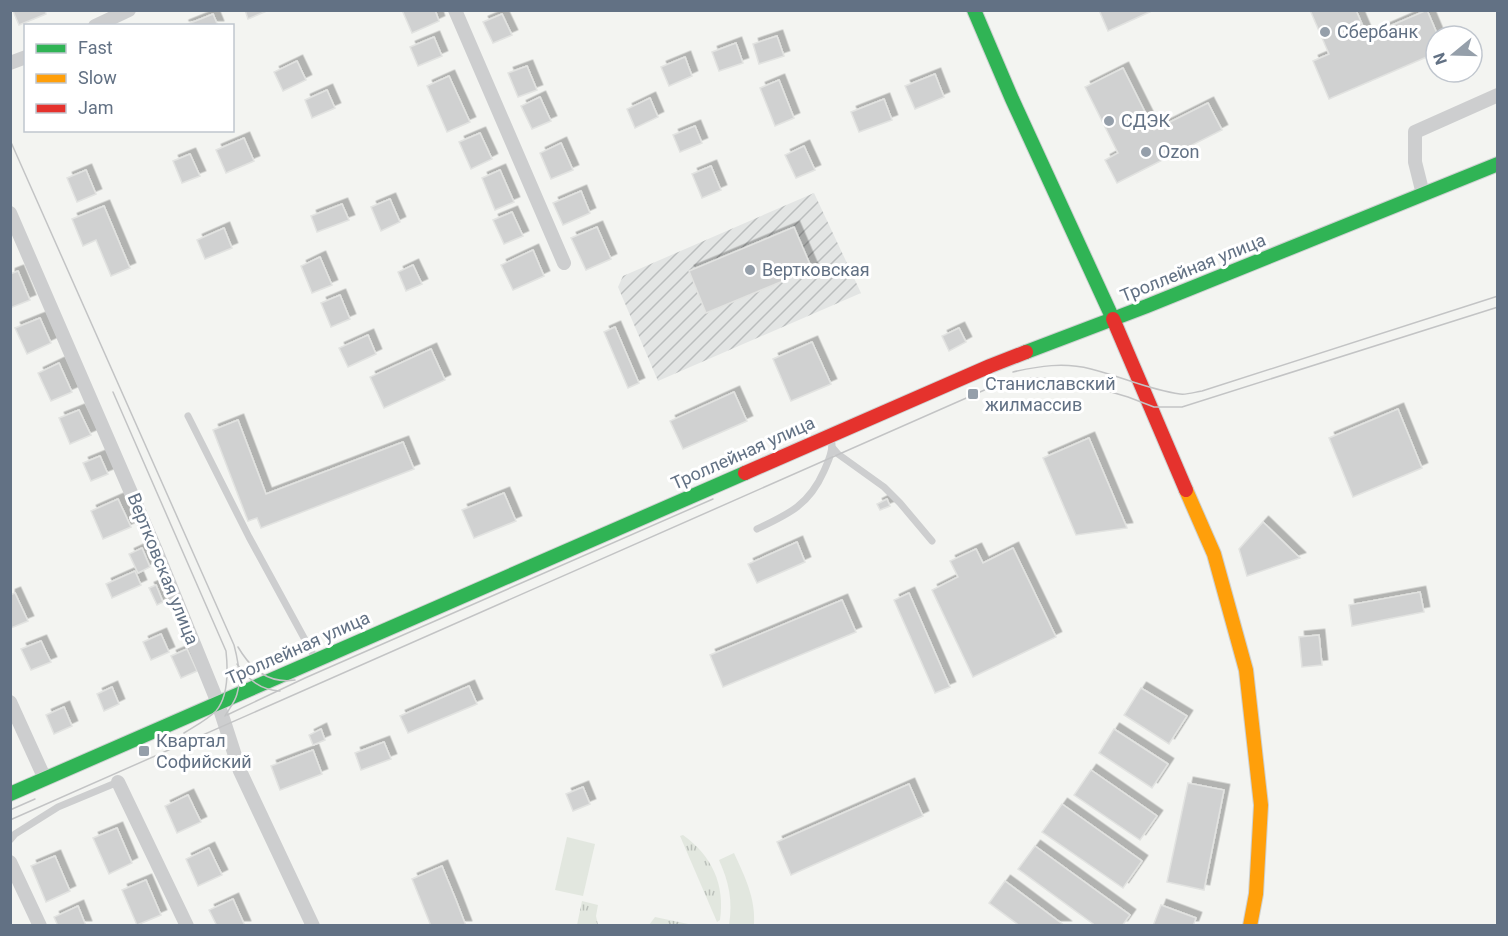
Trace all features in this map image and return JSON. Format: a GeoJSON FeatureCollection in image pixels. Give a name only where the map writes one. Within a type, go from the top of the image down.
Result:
{"type":"FeatureCollection","features":[{"type":"Feature","properties":{"kind":"main road"},"geometry":{"type":"LineString","coordinates":[[974,10],[1012,99],[1113,319],[1214,554],[1246,670],[1261,805],[1256,894],[1250,926]]}},
{"type":"Feature","properties":{"kind":"main road","name":"Троллейная улица"},"geometry":{"type":"LineString","coordinates":[[10,794],[316,660],[831,441],[990,366],[1113,319],[1497,164]]}},
{"type":"Feature","properties":{"kind":"street"},"geometry":{"type":"LineString","coordinates":[[99,24],[129,10]]}},
{"type":"Feature","properties":{"kind":"street"},"geometry":{"type":"LineString","coordinates":[[455,10],[564,263]]}},
{"type":"Feature","properties":{"kind":"street"},"geometry":{"type":"LineString","coordinates":[[1423,194],[1415,162],[1415,132],[1497,95]]}},
{"type":"Feature","properties":{"kind":"street","name":"Вертковская улица"},"geometry":{"type":"LineString","coordinates":[[10,213],[155,548],[218,703],[240,771],[313,926]]}},
{"type":"Feature","properties":{"kind":"street"},"geometry":{"type":"LineString","coordinates":[[10,702],[45,779]]}},
{"type":"Feature","properties":{"kind":"street"},"geometry":{"type":"LineString","coordinates":[[118,782],[187,926]]}},
{"type":"Feature","properties":{"kind":"street"},"geometry":{"type":"LineString","coordinates":[[10,862],[40,926]]}},
{"type":"Feature","properties":{"kind":"lane"},"geometry":{"type":"LineString","coordinates":[[188,416],[249,537],[316,660]]}},
{"type":"Feature","properties":{"kind":"lane"},"geometry":{"type":"LineString","coordinates":[[757,530],[802,505],[820,480],[831,457],[831,441]]}},
{"type":"Feature","properties":{"kind":"lane"},"geometry":{"type":"LineString","coordinates":[[831,441],[838,453],[884,487],[932,541]]}},
{"type":"Feature","properties":{"kind":"lane"},"geometry":{"type":"LineString","coordinates":[[10,840],[15,834],[58,807],[118,782]]}},
{"type":"Feature","properties":{"kind":"shaded area"},"geometry":{"type":"Polygon","coordinates":[[[814,193],[861,293],[658,381],[618,287],[623,276],[814,193]]]}},
{"type":"Feature","properties":{"kind":"green space"},"geometry":{"type":"Polygon","coordinates":[[[683,835],[702,852],[714,872],[721,907],[720,920],[717,922],[680,836],[683,835]]]}},
{"type":"Feature","properties":{"kind":"green space"},"geometry":{"type":"Polygon","coordinates":[[[567,837],[595,844],[583,896],[555,890],[567,837]]]}},
{"type":"Feature","properties":{"kind":"green space"},"geometry":{"type":"Polygon","coordinates":[[[734,853],[746,879],[751,897],[754,925],[729,925],[731,908],[729,892],[719,860],[734,853]]]}},
{"type":"Feature","properties":{"kind":"green space"},"geometry":{"type":"Polygon","coordinates":[[[582,901],[598,905],[596,916],[598,925],[577,925],[582,901]]]}},
{"type":"Feature","properties":{"kind":"green space"},"geometry":{"type":"Polygon","coordinates":[[[655,917],[693,925],[649,925],[655,917]]]}},
{"type":"Feature","properties":{"kind":"building"},"geometry":{"type":"Polygon","coordinates":[[[10,10],[45,10],[46,14],[19,25],[13,11],[10,10]]]}},
{"type":"Feature","properties":{"kind":"building"},"geometry":{"type":"Polygon","coordinates":[[[245,10],[269,10],[248,19],[245,10]]]}},
{"type":"Feature","properties":{"kind":"building"},"geometry":{"type":"Polygon","coordinates":[[[402,10],[435,10],[439,21],[412,33],[402,10]]]}},
{"type":"Feature","properties":{"kind":"building"},"geometry":{"type":"Polygon","coordinates":[[[1099,10],[1154,10],[1108,31],[1099,10]]]}},
{"type":"Feature","properties":{"kind":"building"},"geometry":{"type":"Polygon","coordinates":[[[1310,10],[1356,10],[1367,36],[1427,10],[1433,24],[1424,24],[1424,58],[1329,99],[1313,61],[1329,54],[1310,10]]]}},
{"type":"Feature","properties":{"kind":"building"},"geometry":{"type":"Polygon","coordinates":[[[213,14],[217,24],[188,24],[213,14]]]}},
{"type":"Feature","properties":{"kind":"building"},"geometry":{"type":"Polygon","coordinates":[[[502,14],[512,35],[493,43],[483,22],[502,14]]]}},
{"type":"Feature","properties":{"kind":"building"},"geometry":{"type":"Polygon","coordinates":[[[777,36],[784,56],[759,64],[753,44],[777,36]]]}},
{"type":"Feature","properties":{"kind":"building"},"geometry":{"type":"Polygon","coordinates":[[[434,37],[442,56],[418,66],[410,47],[434,37]]]}},
{"type":"Feature","properties":{"kind":"building"},"geometry":{"type":"Polygon","coordinates":[[[736,43],[743,63],[719,71],[712,52],[736,43]]]}},
{"type":"Feature","properties":{"kind":"building"},"geometry":{"type":"Polygon","coordinates":[[[685,57],[692,76],[669,86],[661,67],[685,57]]]}},
{"type":"Feature","properties":{"kind":"building"},"geometry":{"type":"Polygon","coordinates":[[[297,61],[306,80],[283,91],[274,72],[297,61]]]}},
{"type":"Feature","properties":{"kind":"building"},"geometry":{"type":"Polygon","coordinates":[[[527,66],[537,90],[518,97],[508,73],[527,66]]]}},
{"type":"Feature","properties":{"kind":"building"},"geometry":{"type":"Polygon","coordinates":[[[1123,68],[1154,130],[1208,103],[1222,130],[1117,183],[1105,160],[1118,153],[1085,87],[1123,68]]]}},
{"type":"Feature","properties":{"kind":"building"},"geometry":{"type":"Polygon","coordinates":[[[935,74],[944,97],[915,109],[905,86],[935,74]]]}},
{"type":"Feature","properties":{"kind":"building"},"geometry":{"type":"Polygon","coordinates":[[[449,76],[470,122],[447,132],[427,86],[449,76]]]}},
{"type":"Feature","properties":{"kind":"building"},"geometry":{"type":"Polygon","coordinates":[[[779,80],[794,118],[775,126],[760,88],[779,80]]]}},
{"type":"Feature","properties":{"kind":"building"},"geometry":{"type":"Polygon","coordinates":[[[327,90],[335,108],[312,118],[305,100],[327,90]]]}},
{"type":"Feature","properties":{"kind":"building"},"geometry":{"type":"Polygon","coordinates":[[[540,97],[551,121],[532,129],[521,106],[540,97]]]}},
{"type":"Feature","properties":{"kind":"building"},"geometry":{"type":"Polygon","coordinates":[[[650,98],[658,117],[635,128],[627,109],[650,98]]]}},
{"type":"Feature","properties":{"kind":"building"},"geometry":{"type":"Polygon","coordinates":[[[884,99],[892,120],[859,132],[851,112],[884,99]]]}},
{"type":"Feature","properties":{"kind":"building"},"geometry":{"type":"Polygon","coordinates":[[[695,126],[702,143],[680,152],[673,135],[695,126]]]}},
{"type":"Feature","properties":{"kind":"building"},"geometry":{"type":"Polygon","coordinates":[[[480,133],[492,159],[471,169],[459,142],[480,133]]]}},
{"type":"Feature","properties":{"kind":"building"},"geometry":{"type":"Polygon","coordinates":[[[244,138],[254,161],[226,173],[216,150],[244,138]]]}},
{"type":"Feature","properties":{"kind":"building"},"geometry":{"type":"Polygon","coordinates":[[[561,143],[573,170],[551,179],[540,153],[561,143]]]}},
{"type":"Feature","properties":{"kind":"building"},"geometry":{"type":"Polygon","coordinates":[[[804,146],[815,170],[796,178],[785,155],[804,146]]]}},
{"type":"Feature","properties":{"kind":"building"},"geometry":{"type":"Polygon","coordinates":[[[190,154],[200,176],[182,183],[173,161],[190,154]]]}},
{"type":"Feature","properties":{"kind":"building"},"geometry":{"type":"Polygon","coordinates":[[[711,166],[721,190],[702,198],[692,174],[711,166]]]}},
{"type":"Feature","properties":{"kind":"building"},"geometry":{"type":"Polygon","coordinates":[[[86,170],[96,194],[77,202],[67,178],[86,170]]]}},
{"type":"Feature","properties":{"kind":"building"},"geometry":{"type":"Polygon","coordinates":[[[500,170],[514,202],[495,210],[482,178],[500,170]]]}},
{"type":"Feature","properties":{"kind":"building"},"geometry":{"type":"Polygon","coordinates":[[[581,191],[590,213],[563,225],[553,203],[581,191]]]}},
{"type":"Feature","properties":{"kind":"building"},"geometry":{"type":"Polygon","coordinates":[[[390,199],[400,222],[381,231],[371,207],[390,199]]]}},
{"type":"Feature","properties":{"kind":"building"},"geometry":{"type":"Polygon","coordinates":[[[342,204],[349,220],[317,232],[311,216],[342,204]]]}},
{"type":"Feature","properties":{"kind":"building"},"geometry":{"type":"Polygon","coordinates":[[[104,206],[130,268],[111,276],[96,240],[83,246],[72,219],[104,206]]]}},
{"type":"Feature","properties":{"kind":"building"},"geometry":{"type":"Polygon","coordinates":[[[512,212],[523,236],[504,244],[493,220],[512,212]]]}},
{"type":"Feature","properties":{"kind":"building"},"geometry":{"type":"Polygon","coordinates":[[[597,227],[611,259],[586,270],[571,238],[597,227]]]}},
{"type":"Feature","properties":{"kind":"building","name":"Вертковская"},"geometry":{"type":"Polygon","coordinates":[[[794,227],[812,269],[706,313],[689,271],[794,227]]]}},
{"type":"Feature","properties":{"kind":"building"},"geometry":{"type":"Polygon","coordinates":[[[224,228],[232,248],[205,259],[197,240],[224,228]]]}},
{"type":"Feature","properties":{"kind":"building"},"geometry":{"type":"Polygon","coordinates":[[[533,250],[544,276],[513,290],[501,265],[533,250]]]}},
{"type":"Feature","properties":{"kind":"building"},"geometry":{"type":"Polygon","coordinates":[[[320,257],[332,285],[312,293],[301,266],[320,257]]]}},
{"type":"Feature","properties":{"kind":"building"},"geometry":{"type":"Polygon","coordinates":[[[413,265],[422,284],[406,291],[398,272],[413,265]]]}},
{"type":"Feature","properties":{"kind":"building"},"geometry":{"type":"Polygon","coordinates":[[[18,271],[30,300],[10,308],[10,274],[18,271]]]}},
{"type":"Feature","properties":{"kind":"building"},"geometry":{"type":"Polygon","coordinates":[[[340,295],[350,319],[331,327],[321,303],[340,295]]]}},
{"type":"Feature","properties":{"kind":"building"},"geometry":{"type":"Polygon","coordinates":[[[40,318],[51,343],[27,354],[15,328],[40,318]]]}},
{"type":"Feature","properties":{"kind":"building"},"geometry":{"type":"Polygon","coordinates":[[[615,327],[639,383],[628,388],[604,332],[615,327]]]}},
{"type":"Feature","properties":{"kind":"building"},"geometry":{"type":"Polygon","coordinates":[[[959,328],[966,342],[949,351],[942,336],[959,328]]]}},
{"type":"Feature","properties":{"kind":"building"},"geometry":{"type":"Polygon","coordinates":[[[368,335],[376,354],[348,367],[339,348],[368,335]]]}},
{"type":"Feature","properties":{"kind":"building"},"geometry":{"type":"Polygon","coordinates":[[[812,342],[831,384],[791,401],[773,359],[812,342]]]}},
{"type":"Feature","properties":{"kind":"building"},"geometry":{"type":"Polygon","coordinates":[[[431,349],[445,380],[384,408],[370,377],[431,349]]]}},
{"type":"Feature","properties":{"kind":"building"},"geometry":{"type":"Polygon","coordinates":[[[59,363],[72,392],[51,401],[38,373],[59,363]]]}},
{"type":"Feature","properties":{"kind":"building"},"geometry":{"type":"Polygon","coordinates":[[[734,392],[747,421],[683,449],[670,421],[734,392]]]}},
{"type":"Feature","properties":{"kind":"building"},"geometry":{"type":"Polygon","coordinates":[[[1398,409],[1422,468],[1353,497],[1329,438],[1398,409]]]}},
{"type":"Feature","properties":{"kind":"building"},"geometry":{"type":"Polygon","coordinates":[[[79,410],[91,435],[70,444],[59,418],[79,410]]]}},
{"type":"Feature","properties":{"kind":"building"},"geometry":{"type":"Polygon","coordinates":[[[238,420],[266,494],[403,442],[414,469],[261,528],[257,518],[248,521],[213,430],[238,420]]]}},
{"type":"Feature","properties":{"kind":"building"},"geometry":{"type":"Polygon","coordinates":[[[1089,438],[1127,528],[1076,535],[1043,458],[1089,438]]]}},
{"type":"Feature","properties":{"kind":"building"},"geometry":{"type":"Polygon","coordinates":[[[100,456],[108,474],[91,481],[83,463],[100,456]]]}},
{"type":"Feature","properties":{"kind":"building"},"geometry":{"type":"Polygon","coordinates":[[[504,493],[516,521],[474,538],[462,510],[504,493]]]}},
{"type":"Feature","properties":{"kind":"building"},"geometry":{"type":"Polygon","coordinates":[[[118,499],[131,527],[103,539],[91,511],[118,499]]]}},
{"type":"Feature","properties":{"kind":"building"},"geometry":{"type":"Polygon","coordinates":[[[887,499],[890,506],[880,510],[877,504],[887,499]]]}},
{"type":"Feature","properties":{"kind":"building"},"geometry":{"type":"Polygon","coordinates":[[[1263,522],[1300,558],[1247,576],[1239,549],[1263,522]]]}},
{"type":"Feature","properties":{"kind":"building"},"geometry":{"type":"Polygon","coordinates":[[[797,542],[805,562],[757,583],[748,564],[797,542]]]}},
{"type":"Feature","properties":{"kind":"building"},"geometry":{"type":"Polygon","coordinates":[[[142,548],[150,567],[138,573],[129,554],[142,548]]]}},
{"type":"Feature","properties":{"kind":"building"},"geometry":{"type":"Polygon","coordinates":[[[1013,548],[1056,637],[973,677],[932,590],[958,577],[950,561],[976,549],[983,563],[1013,548]]]}},
{"type":"Feature","properties":{"kind":"building"},"geometry":{"type":"Polygon","coordinates":[[[135,571],[141,585],[112,598],[106,584],[135,571]]]}},
{"type":"Feature","properties":{"kind":"building"},"geometry":{"type":"Polygon","coordinates":[[[156,585],[163,602],[157,605],[149,588],[156,585]]]}},
{"type":"Feature","properties":{"kind":"building"},"geometry":{"type":"Polygon","coordinates":[[[1420,592],[1424,612],[1352,626],[1349,605],[1420,592]]]}},
{"type":"Feature","properties":{"kind":"building"},"geometry":{"type":"Polygon","coordinates":[[[15,593],[28,621],[11,628],[10,595],[15,593]]]}},
{"type":"Feature","properties":{"kind":"building"},"geometry":{"type":"Polygon","coordinates":[[[909,593],[950,687],[935,693],[894,600],[909,593]]]}},
{"type":"Feature","properties":{"kind":"building"},"geometry":{"type":"Polygon","coordinates":[[[842,600],[856,632],[723,687],[710,655],[842,600]]]}},
{"type":"Feature","properties":{"kind":"building"},"geometry":{"type":"Polygon","coordinates":[[[161,634],[169,652],[151,660],[143,642],[161,634]]]}},
{"type":"Feature","properties":{"kind":"building"},"geometry":{"type":"Polygon","coordinates":[[[1319,635],[1322,665],[1302,667],[1299,637],[1319,635]]]}},
{"type":"Feature","properties":{"kind":"building"},"geometry":{"type":"Polygon","coordinates":[[[41,641],[51,662],[31,670],[21,649],[41,641]]]}},
{"type":"Feature","properties":{"kind":"building"},"geometry":{"type":"Polygon","coordinates":[[[187,649],[197,671],[181,678],[171,656],[187,649]]]}},
{"type":"Feature","properties":{"kind":"building"},"geometry":{"type":"Polygon","coordinates":[[[469,686],[477,704],[408,733],[400,716],[469,686]]]}},
{"type":"Feature","properties":{"kind":"building"},"geometry":{"type":"Polygon","coordinates":[[[112,687],[119,704],[104,711],[97,694],[112,687]]]}},
{"type":"Feature","properties":{"kind":"building"},"geometry":{"type":"Polygon","coordinates":[[[1141,688],[1187,716],[1169,744],[1124,715],[1141,688]]]}},
{"type":"Feature","properties":{"kind":"building"},"geometry":{"type":"Polygon","coordinates":[[[64,707],[72,726],[54,734],[46,715],[64,707]]]}},
{"type":"Feature","properties":{"kind":"building"},"geometry":{"type":"Polygon","coordinates":[[[321,729],[325,740],[313,745],[309,735],[321,729]]]}},
{"type":"Feature","properties":{"kind":"building"},"geometry":{"type":"Polygon","coordinates":[[[1114,729],[1168,764],[1152,788],[1099,753],[1114,729]]]}},
{"type":"Feature","properties":{"kind":"building"},"geometry":{"type":"Polygon","coordinates":[[[384,742],[391,759],[361,770],[355,753],[384,742]]]}},
{"type":"Feature","properties":{"kind":"building"},"geometry":{"type":"Polygon","coordinates":[[[313,750],[322,774],[280,790],[271,766],[313,750]]]}},
{"type":"Feature","properties":{"kind":"building"},"geometry":{"type":"Polygon","coordinates":[[[1091,770],[1157,816],[1140,840],[1074,795],[1091,770]]]}},
{"type":"Feature","properties":{"kind":"building"},"geometry":{"type":"Polygon","coordinates":[[[1188,783],[1224,790],[1204,890],[1167,882],[1188,783]]]}},
{"type":"Feature","properties":{"kind":"building"},"geometry":{"type":"Polygon","coordinates":[[[909,784],[923,816],[791,875],[777,842],[909,784]]]}},
{"type":"Feature","properties":{"kind":"building"},"geometry":{"type":"Polygon","coordinates":[[[583,787],[590,804],[573,811],[566,794],[583,787]]]}},
{"type":"Feature","properties":{"kind":"building"},"geometry":{"type":"Polygon","coordinates":[[[188,795],[201,822],[177,833],[165,806],[188,795]]]}},
{"type":"Feature","properties":{"kind":"building"},"geometry":{"type":"Polygon","coordinates":[[[1062,804],[1142,861],[1123,888],[1042,832],[1062,804]]]}},
{"type":"Feature","properties":{"kind":"building"},"geometry":{"type":"Polygon","coordinates":[[[117,828],[132,863],[109,874],[93,838],[117,828]]]}},
{"type":"Feature","properties":{"kind":"building"},"geometry":{"type":"Polygon","coordinates":[[[1035,846],[1130,915],[1122,926],[1096,926],[1018,869],[1035,846]]]}},
{"type":"Feature","properties":{"kind":"building"},"geometry":{"type":"Polygon","coordinates":[[[209,848],[222,875],[198,886],[186,859],[209,848]]]}},
{"type":"Feature","properties":{"kind":"building"},"geometry":{"type":"Polygon","coordinates":[[[55,856],[70,891],[46,902],[31,866],[55,856]]]}},
{"type":"Feature","properties":{"kind":"building"},"geometry":{"type":"Polygon","coordinates":[[[442,866],[466,926],[431,926],[412,879],[442,866]]]}},
{"type":"Feature","properties":{"kind":"building"},"geometry":{"type":"Polygon","coordinates":[[[146,880],[161,915],[137,925],[122,890],[146,880]]]}},
{"type":"Feature","properties":{"kind":"building"},"geometry":{"type":"Polygon","coordinates":[[[1005,881],[1065,926],[1020,926],[989,903],[1005,881]]]}},
{"type":"Feature","properties":{"kind":"building"},"geometry":{"type":"Polygon","coordinates":[[[233,899],[245,926],[217,926],[209,910],[233,899]]]}},
{"type":"Feature","properties":{"kind":"building"},"geometry":{"type":"Polygon","coordinates":[[[1161,905],[1196,918],[1193,926],[1153,926],[1161,905]]]}},
{"type":"Feature","properties":{"kind":"building"},"geometry":{"type":"Polygon","coordinates":[[[78,906],[86,926],[58,926],[54,917],[78,906]]]}},
{"type":"Feature","properties":{"kind":"tram line"},"geometry":{"type":"LineString","coordinates":[[10,140],[234,645],[239,682],[235,700],[225,716]]}},
{"type":"Feature","properties":{"kind":"tram line"},"geometry":{"type":"LineString","coordinates":[[1013,372],[1052,366],[1081,367],[1157,389],[1188,394],[1498,296]]}},
{"type":"Feature","properties":{"kind":"tram line"},"geometry":{"type":"LineString","coordinates":[[10,820],[989,388],[1025,378],[1067,379],[1154,407],[1182,407],[1498,307]]}},
{"type":"Feature","properties":{"kind":"tram line"},"geometry":{"type":"LineString","coordinates":[[113,392],[226,651],[227,682],[220,705],[209,717],[184,733]]}},
{"type":"Feature","properties":{"kind":"tram line"},"geometry":{"type":"LineString","coordinates":[[227,715],[305,678],[713,499]]}},
{"type":"Feature","properties":{"kind":"tram line"},"geometry":{"type":"LineString","coordinates":[[238,647],[261,673],[277,680],[295,680]]}},
{"type":"Feature","properties":{"kind":"tram line"},"geometry":{"type":"LineString","coordinates":[[237,664],[256,683],[267,689],[280,691]]}},
{"type":"Feature","properties":{"kind":"tram line"},"geometry":{"type":"LineString","coordinates":[[10,810],[35,799]]}},
{"type":"Feature","properties":{"kind":"traffic: fast"},"geometry":{"type":"LineString","coordinates":[[974,10],[1012,99],[1113,319]]}},
{"type":"Feature","properties":{"kind":"traffic: fast"},"geometry":{"type":"LineString","coordinates":[[1026,352],[1147,306],[1498,164]]}},
{"type":"Feature","properties":{"kind":"traffic: fast"},"geometry":{"type":"LineString","coordinates":[[10,794],[745,473]]}},
{"type":"Feature","properties":{"kind":"traffic: slow"},"geometry":{"type":"LineString","coordinates":[[1186,490],[1214,554],[1246,670],[1261,805],[1256,894],[1250,926]]}},
{"type":"Feature","properties":{"kind":"traffic: jam"},"geometry":{"type":"LineString","coordinates":[[1113,319],[1186,490]]}},
{"type":"Feature","properties":{"kind":"traffic: jam"},"geometry":{"type":"LineString","coordinates":[[745,473],[1026,352]]}},
{"type":"Feature","properties":{"kind":"place","name":"Сбербанк"},"geometry":{"type":"Point","coordinates":[1325,32]}},
{"type":"Feature","properties":{"kind":"place","name":"СДЭК"},"geometry":{"type":"Point","coordinates":[1109,121]}},
{"type":"Feature","properties":{"kind":"place","name":"Ozon"},"geometry":{"type":"Point","coordinates":[1146,152]}},
{"type":"Feature","properties":{"kind":"place","name":"Вертковская"},"geometry":{"type":"Point","coordinates":[750,270]}},
{"type":"Feature","properties":{"kind":"place","name":"Станиславский жилмассив"},"geometry":{"type":"Point","coordinates":[973,394]}},
{"type":"Feature","properties":{"kind":"place","name":"Квартал Софийский"},"geometry":{"type":"Point","coordinates":[144,751]}}]}
